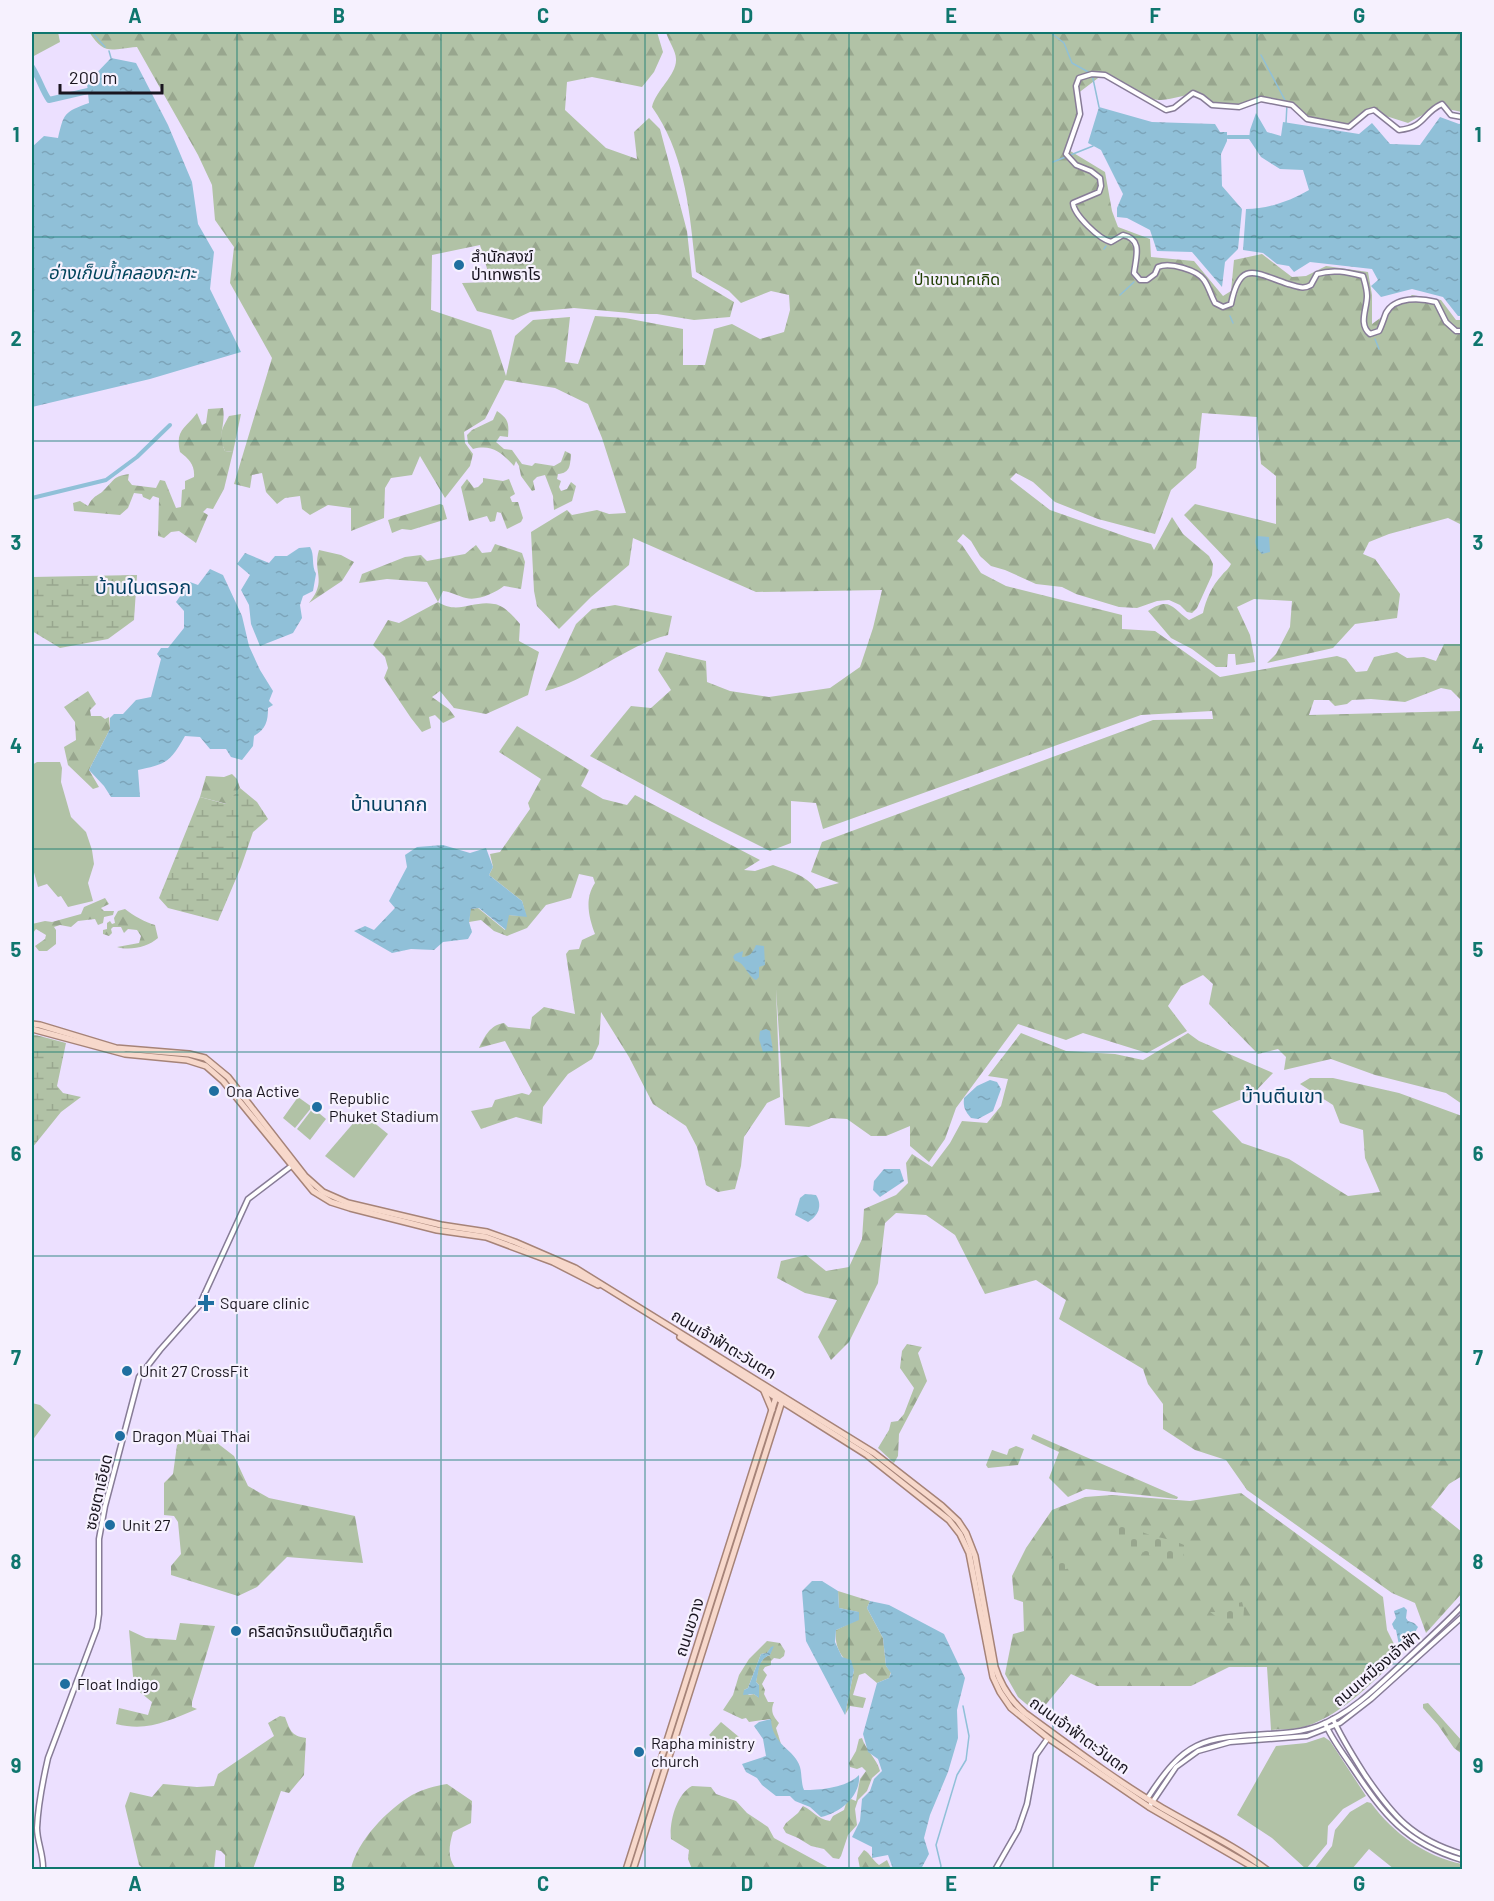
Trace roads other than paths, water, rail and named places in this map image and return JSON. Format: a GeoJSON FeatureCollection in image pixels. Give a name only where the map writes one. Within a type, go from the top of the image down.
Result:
{"type":"FeatureCollection","features":[{"type":"Feature","properties":{"kind":"main road","name":"ถนนเจ้าฟ้าตะวันตก"},"geometry":{"type":"LineString","coordinates":[[32,1024],[116,1048],[189,1054],[205,1058],[232,1083],[313,1191],[331,1202],[437,1230],[486,1237],[553,1262],[602,1286],[867,1455],[940,1512],[956,1529],[965,1544],[970,1557],[989,1663],[997,1687],[1011,1708],[1148,1803],[1258,1869]]}},
{"type":"Feature","properties":{"kind":"main road","name":"ถนนเจ้าฟ้าตะวันตก"},"geometry":{"type":"LineString","coordinates":[[32,1029],[125,1054],[188,1060],[206,1066],[223,1082],[294,1165],[323,1192],[348,1203],[487,1232],[575,1268],[780,1398],[874,1453],[942,1506],[958,1521],[969,1538],[975,1556],[994,1661],[1001,1683],[1018,1706],[1050,1735]]}},
{"type":"Feature","properties":{"kind":"main road"},"geometry":{"type":"LineString","coordinates":[[763,1390],[774,1413],[790,1408]]}},
{"type":"Feature","properties":{"kind":"main road","name":"ถนนขวาง"},"geometry":{"type":"LineString","coordinates":[[630,1868],[780,1398]]}},
{"type":"Feature","properties":{"kind":"main road","name":"ถนนเจ้าฟ้าตะวันตก"},"geometry":{"type":"LineString","coordinates":[[1148,1803],[1241,1852],[1267,1869]]}},
{"type":"Feature","properties":{"kind":"street"},"geometry":{"type":"LineString","coordinates":[[1462,117],[1451,115],[1442,104],[1434,107],[1412,129],[1399,130],[1374,110],[1367,112],[1349,127],[1306,119],[1292,105],[1261,99],[1239,107],[1212,105],[1202,96],[1193,93],[1174,108],[1166,110],[1105,75],[1092,74],[1079,78],[1076,86],[1080,114],[1066,154],[1076,165],[1091,171],[1100,178],[1099,192],[1073,203],[1074,210],[1104,240],[1111,242],[1122,235],[1130,236],[1136,242],[1138,253],[1134,273],[1140,280],[1147,280],[1155,274],[1158,267],[1165,264],[1198,274],[1205,282],[1215,303],[1223,307],[1231,304],[1238,279],[1254,271],[1301,288],[1311,285],[1317,274],[1329,270],[1350,272],[1363,276],[1367,298],[1364,321],[1366,330],[1370,334],[1379,331],[1387,310],[1400,302],[1412,299],[1436,302],[1446,322],[1456,331],[1462,331]]}},
{"type":"Feature","properties":{"kind":"street","name":"ซอยตาเอียด"},"geometry":{"type":"LineString","coordinates":[[43,1869],[37,1828],[48,1758],[97,1628],[99,1539],[105,1506],[139,1377],[199,1306],[248,1199],[294,1165]]}},
{"type":"Feature","properties":{"kind":"street","name":"ถนนเหมืองเจ้าฟ้า"},"geometry":{"type":"LineString","coordinates":[[1148,1803],[1172,1764],[1182,1755],[1210,1740],[1300,1731],[1333,1719],[1366,1695],[1462,1606]]}},
{"type":"Feature","properties":{"kind":"street","name":"ถนนเหมืองเจ้าฟ้า"},"geometry":{"type":"LineString","coordinates":[[1148,1803],[1176,1767],[1198,1751],[1230,1742],[1307,1736],[1336,1725],[1371,1700],[1462,1617]]}},
{"type":"Feature","properties":{"kind":"street"},"geometry":{"type":"LineString","coordinates":[[1366,1695],[1371,1700]]}},
{"type":"Feature","properties":{"kind":"street"},"geometry":{"type":"LineString","coordinates":[[1325,1723],[1372,1797],[1396,1825],[1420,1842],[1461,1860],[1462,1854],[1427,1839],[1399,1820],[1341,1738],[1333,1719]]}},
{"type":"Feature","properties":{"kind":"street"},"geometry":{"type":"LineString","coordinates":[[994,1869],[1019,1828],[1027,1804],[1036,1755],[1050,1735]]}},
{"type":"Feature","properties":{"kind":"water","name":"อ่างเก็บน้ำคลองกะทะ"},"geometry":{"type":"Polygon","coordinates":[[[111,58],[136,63],[168,125],[192,182],[198,224],[214,252],[210,289],[241,352],[150,379],[32,407],[32,147],[44,136],[58,138],[66,114],[89,103],[87,83],[111,58]]]}},
{"type":"Feature","properties":{"kind":"water"},"geometry":{"type":"Polygon","coordinates":[[[1099,107],[1152,122],[1215,124],[1220,132],[1227,132],[1227,141],[1221,154],[1222,186],[1242,209],[1238,249],[1225,262],[1222,287],[1192,252],[1157,251],[1150,230],[1127,218],[1117,217],[1117,208],[1123,194],[1101,150],[1088,143],[1099,107]]]}},
{"type":"Feature","properties":{"kind":"water"},"geometry":{"type":"Polygon","coordinates":[[[1256,113],[1267,132],[1281,136],[1283,122],[1359,134],[1372,123],[1390,144],[1420,145],[1440,117],[1462,123],[1462,316],[1458,316],[1443,297],[1412,289],[1381,297],[1371,286],[1378,280],[1372,269],[1310,262],[1294,272],[1289,266],[1277,264],[1263,253],[1243,250],[1246,209],[1279,204],[1309,190],[1303,170],[1280,169],[1261,157],[1249,139],[1256,113]]]}},
{"type":"Feature","properties":{"kind":"water"},"geometry":{"type":"Polygon","coordinates":[[[1257,536],[1269,537],[1270,552],[1262,554],[1256,543],[1257,536]]]}},
{"type":"Feature","properties":{"kind":"water"},"geometry":{"type":"Polygon","coordinates":[[[310,547],[316,574],[313,591],[303,596],[300,605],[302,618],[293,633],[260,646],[251,624],[249,605],[241,590],[250,575],[237,564],[245,553],[269,563],[275,556],[287,556],[299,548],[310,547]]]}},
{"type":"Feature","properties":{"kind":"water"},"geometry":{"type":"Polygon","coordinates":[[[210,569],[223,575],[242,616],[249,646],[273,691],[269,701],[273,705],[268,708],[265,724],[254,736],[253,746],[242,760],[231,757],[226,749],[210,749],[200,737],[185,736],[167,761],[138,770],[140,797],[111,797],[89,770],[110,729],[110,718],[114,714],[123,714],[136,700],[151,697],[161,659],[157,654],[161,648],[168,648],[184,628],[184,611],[176,602],[190,582],[198,585],[210,569]]]}},
{"type":"Feature","properties":{"kind":"water"},"geometry":{"type":"Polygon","coordinates":[[[443,845],[470,853],[486,848],[493,867],[489,875],[522,901],[527,917],[509,915],[506,930],[479,908],[471,909],[469,922],[472,932],[468,939],[443,942],[434,950],[411,949],[392,953],[354,931],[365,926],[374,930],[395,908],[389,901],[407,867],[405,855],[417,847],[443,845]]]}},
{"type":"Feature","properties":{"kind":"water"},"geometry":{"type":"Polygon","coordinates":[[[756,945],[764,946],[765,965],[759,967],[759,977],[756,980],[733,957],[743,951],[742,957],[747,956],[756,945]]]}},
{"type":"Feature","properties":{"kind":"water"},"geometry":{"type":"Polygon","coordinates":[[[766,1029],[770,1031],[773,1051],[763,1052],[759,1039],[760,1031],[766,1029]]]}},
{"type":"Feature","properties":{"kind":"water"},"geometry":{"type":"Polygon","coordinates":[[[990,1080],[997,1082],[1001,1089],[993,1111],[978,1119],[971,1118],[965,1109],[964,1098],[977,1086],[990,1080]]]}},
{"type":"Feature","properties":{"kind":"water"},"geometry":{"type":"Polygon","coordinates":[[[884,1169],[900,1169],[904,1181],[880,1197],[873,1190],[874,1181],[884,1169]]]}},
{"type":"Feature","properties":{"kind":"water"},"geometry":{"type":"Polygon","coordinates":[[[805,1194],[816,1195],[819,1203],[817,1214],[808,1222],[795,1215],[800,1198],[805,1194]]]}},
{"type":"Feature","properties":{"kind":"water"},"geometry":{"type":"Polygon","coordinates":[[[812,1581],[822,1581],[838,1591],[839,1608],[859,1612],[859,1620],[836,1630],[835,1642],[842,1657],[851,1660],[854,1670],[845,1715],[806,1641],[802,1591],[812,1581]]]}},
{"type":"Feature","properties":{"kind":"water"},"geometry":{"type":"Polygon","coordinates":[[[870,1601],[889,1605],[944,1634],[965,1678],[957,1710],[958,1738],[948,1772],[930,1815],[924,1838],[929,1854],[921,1869],[893,1869],[888,1855],[872,1858],[872,1847],[852,1837],[860,1821],[862,1799],[870,1791],[874,1779],[882,1771],[878,1759],[868,1752],[863,1734],[877,1683],[889,1678],[891,1673],[886,1666],[883,1638],[867,1608],[870,1601]]]}},
{"type":"Feature","properties":{"kind":"water"},"geometry":{"type":"Polygon","coordinates":[[[1404,1607],[1407,1610],[1408,1621],[1418,1627],[1414,1634],[1407,1635],[1402,1645],[1399,1645],[1396,1630],[1392,1624],[1396,1618],[1394,1611],[1404,1607]]]}},
{"type":"Feature","properties":{"kind":"water"},"geometry":{"type":"Polygon","coordinates":[[[774,1646],[770,1655],[763,1659],[760,1666],[756,1682],[759,1685],[759,1698],[754,1694],[743,1695],[761,1654],[767,1653],[774,1646]]]}},
{"type":"Feature","properties":{"kind":"water"},"geometry":{"type":"Polygon","coordinates":[[[771,1719],[775,1735],[797,1761],[804,1790],[825,1789],[840,1785],[859,1775],[857,1790],[848,1802],[835,1812],[821,1817],[810,1807],[795,1801],[790,1796],[776,1796],[757,1778],[746,1772],[742,1764],[766,1756],[763,1739],[754,1726],[771,1719]]]}},
{"type":"Feature","properties":{"kind":"waterway"},"geometry":{"type":"LineString","coordinates":[[92,32],[105,47]]}},
{"type":"Feature","properties":{"kind":"waterway"},"geometry":{"type":"LineString","coordinates":[[1050,32],[1064,43],[1072,63],[1092,74],[1099,107]]}},
{"type":"Feature","properties":{"kind":"waterway"},"geometry":{"type":"LineString","coordinates":[[109,51],[111,58]]}},
{"type":"Feature","properties":{"kind":"waterway"},"geometry":{"type":"LineString","coordinates":[[1261,55],[1287,104],[1286,123]]}},
{"type":"Feature","properties":{"kind":"waterway"},"geometry":{"type":"LineString","coordinates":[[32,67],[49,100],[88,91]]}},
{"type":"Feature","properties":{"kind":"waterway"},"geometry":{"type":"LineString","coordinates":[[1228,137],[1250,137]]}},
{"type":"Feature","properties":{"kind":"waterway"},"geometry":{"type":"LineString","coordinates":[[1053,162],[1093,146]]}},
{"type":"Feature","properties":{"kind":"waterway"},"geometry":{"type":"LineString","coordinates":[[1120,295],[1134,282]]}},
{"type":"Feature","properties":{"kind":"waterway"},"geometry":{"type":"LineString","coordinates":[[1230,316],[1233,323]]}},
{"type":"Feature","properties":{"kind":"waterway"},"geometry":{"type":"LineString","coordinates":[[1375,339],[1379,349]]}},
{"type":"Feature","properties":{"kind":"waterway"},"geometry":{"type":"LineString","coordinates":[[32,498],[106,480],[137,457],[170,425]]}},
{"type":"Feature","properties":{"kind":"waterway"},"geometry":{"type":"LineString","coordinates":[[940,1870],[936,1845],[957,1775],[966,1760],[969,1736],[963,1706]]}},
{"type":"Feature","properties":{"kind":"place","name":"สำนักสงฆ์ ป่าเทพธาโร"},"geometry":{"type":"Point","coordinates":[459,265]}},
{"type":"Feature","properties":{"kind":"place","name":"Ona Active"},"geometry":{"type":"Point","coordinates":[214,1091]}},
{"type":"Feature","properties":{"kind":"place","name":"Republic Phuket Stadium"},"geometry":{"type":"Point","coordinates":[317,1107]}},
{"type":"Feature","properties":{"kind":"place","name":"Square clinic"},"geometry":{"type":"Point","coordinates":[206,1303]}},
{"type":"Feature","properties":{"kind":"place","name":"Unit 27 CrossFit"},"geometry":{"type":"Point","coordinates":[127,1371]}},
{"type":"Feature","properties":{"kind":"place","name":"Dragon Muai Thai"},"geometry":{"type":"Point","coordinates":[120,1436]}},
{"type":"Feature","properties":{"kind":"place","name":"Unit 27"},"geometry":{"type":"Point","coordinates":[110,1525]}},
{"type":"Feature","properties":{"kind":"place","name":"คริสตจักรแบ๊บติสภูเก็ต"},"geometry":{"type":"Point","coordinates":[236,1631]}},
{"type":"Feature","properties":{"kind":"place","name":"Float Indigo"},"geometry":{"type":"Point","coordinates":[65,1684]}},
{"type":"Feature","properties":{"kind":"place","name":"Rapha ministry church"},"geometry":{"type":"Point","coordinates":[639,1752]}},
{"type":"Feature","properties":{"kind":"district","name":"บ้านในตรอก"},"geometry":{"type":"Point","coordinates":[143,587]}},
{"type":"Feature","properties":{"kind":"district","name":"บ้านนากก"},"geometry":{"type":"Point","coordinates":[389,804]}},
{"type":"Feature","properties":{"kind":"district","name":"บ้านตีนเขา"},"geometry":{"type":"Point","coordinates":[1282,1096]}},
{"type":"Feature","properties":{"kind":"park label","name":"ป่าเขานาคเกิด"},"geometry":{"type":"Point","coordinates":[957,279]}}]}
